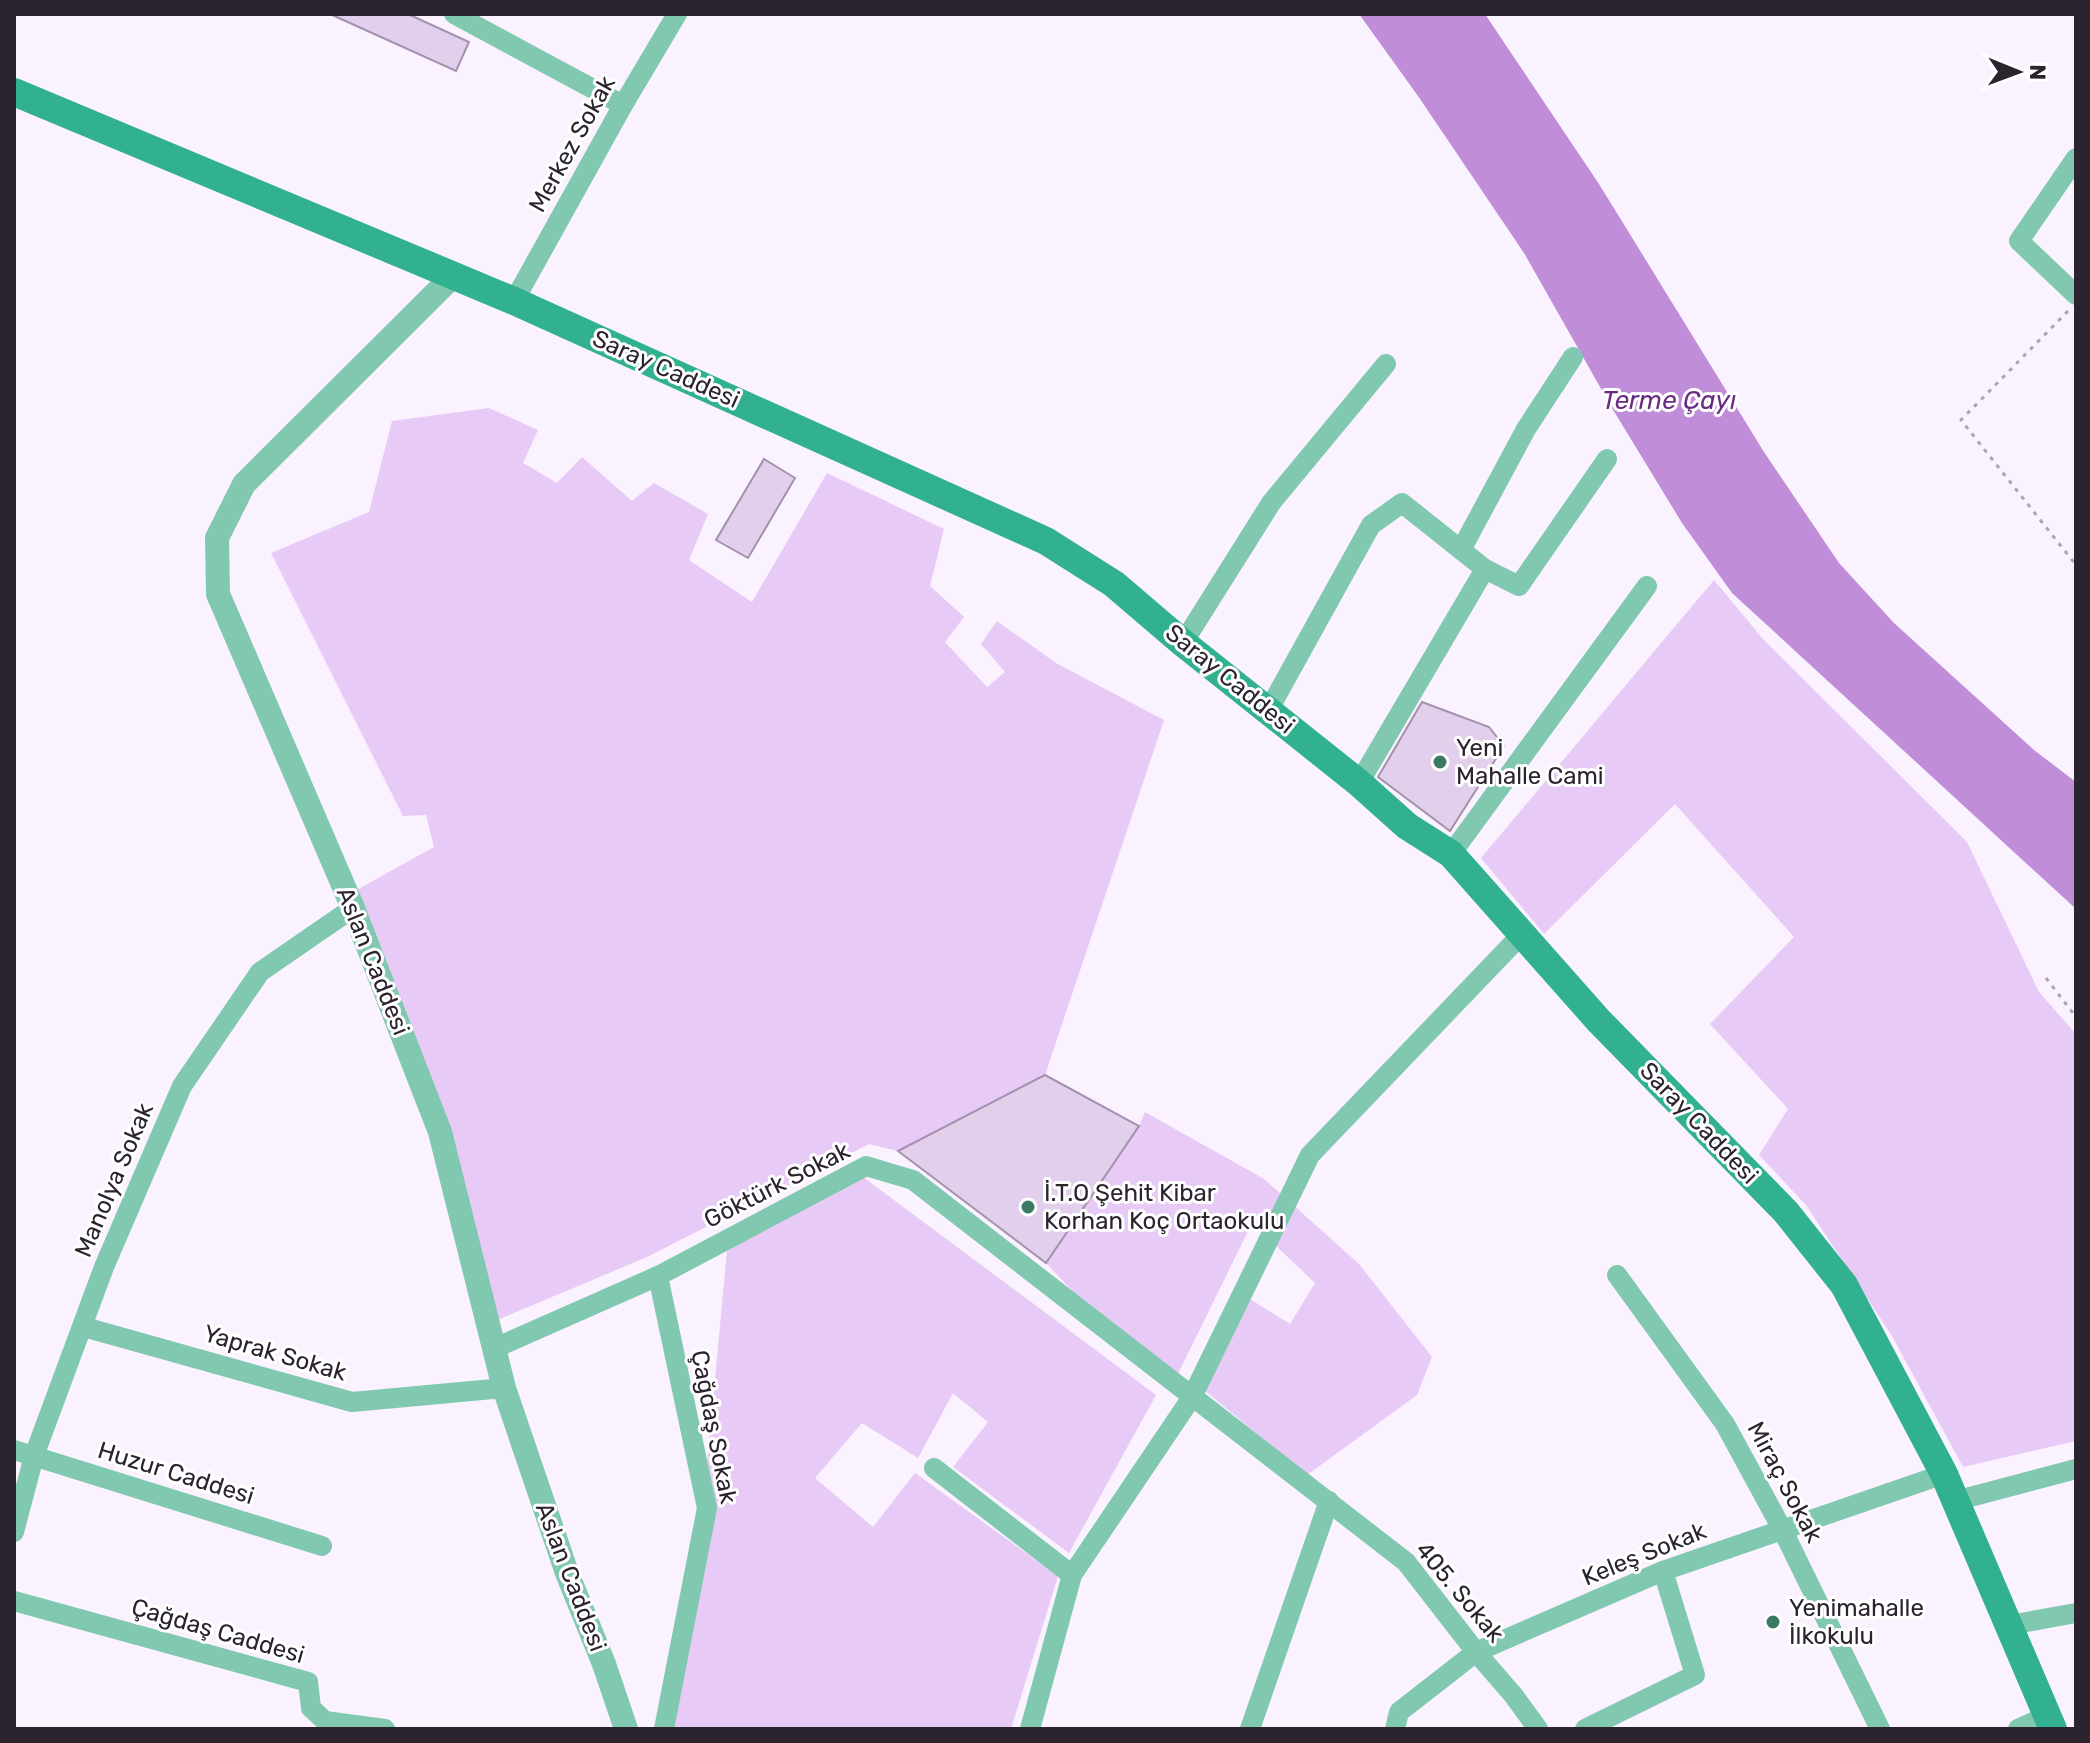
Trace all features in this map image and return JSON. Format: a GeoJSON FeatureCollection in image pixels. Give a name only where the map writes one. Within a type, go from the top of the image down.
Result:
{"type":"FeatureCollection","features":[{"type":"Feature","properties":{"kind":"main road","name":"Saray Caddesi"},"geometry":{"type":"LineString","coordinates":[[14,92],[514,301],[1046,541],[1114,584],[1359,783],[1407,826],[1451,854],[1599,1021],[1786,1212],[1844,1285],[1944,1474],[2050,1722]]}},
{"type":"Feature","properties":{"kind":"street"},"geometry":{"type":"LineString","coordinates":[[454,14],[623,105]]}},
{"type":"Feature","properties":{"kind":"street","name":"Merkez Sokak"},"geometry":{"type":"LineString","coordinates":[[514,301],[677,14]]}},
{"type":"Feature","properties":{"kind":"street"},"geometry":{"type":"LineString","coordinates":[[2076,158],[2019,241],[2076,295]]}},
{"type":"Feature","properties":{"kind":"street","name":"Aslan Caddesi"},"geometry":{"type":"LineString","coordinates":[[453,276],[244,484],[217,538],[218,594],[353,908],[440,1132],[504,1388],[567,1573],[604,1664],[626,1729]]}},
{"type":"Feature","properties":{"kind":"street"},"geometry":{"type":"LineString","coordinates":[[1461,550],[1526,429],[1573,357]]}},
{"type":"Feature","properties":{"kind":"street"},"geometry":{"type":"LineString","coordinates":[[1183,643],[1271,503],[1386,364]]}},
{"type":"Feature","properties":{"kind":"street"},"geometry":{"type":"LineString","coordinates":[[1268,711],[1371,525],[1402,503],[1485,569],[1519,586],[1607,459]]}},
{"type":"Feature","properties":{"kind":"street"},"geometry":{"type":"LineString","coordinates":[[1359,783],[1485,569]]}},
{"type":"Feature","properties":{"kind":"street"},"geometry":{"type":"LineString","coordinates":[[1451,854],[1647,586]]}},
{"type":"Feature","properties":{"kind":"street","name":"Manolya Sokak"},"geometry":{"type":"LineString","coordinates":[[14,1532],[34,1456],[104,1267],[182,1086],[260,972],[353,908]]}},
{"type":"Feature","properties":{"kind":"street"},"geometry":{"type":"LineString","coordinates":[[1030,1729],[1072,1575],[1192,1397],[1310,1155],[1523,933]]}},
{"type":"Feature","properties":{"kind":"street","name":"Göktürk Sokak"},"geometry":{"type":"LineString","coordinates":[[495,1348],[658,1276],[866,1166],[913,1180],[1329,1501]]}},
{"type":"Feature","properties":{"kind":"street","name":"Miraç Sokak"},"geometry":{"type":"LineString","coordinates":[[1617,1275],[1725,1424],[1782,1529],[1880,1729]]}},
{"type":"Feature","properties":{"kind":"street","name":"Çağdaş Sokak"},"geometry":{"type":"LineString","coordinates":[[658,1276],[707,1508],[664,1729]]}},
{"type":"Feature","properties":{"kind":"street","name":"Yaprak Sokak"},"geometry":{"type":"LineString","coordinates":[[84,1327],[352,1402],[504,1388]]}},
{"type":"Feature","properties":{"kind":"street","name":"Huzur Caddesi"},"geometry":{"type":"LineString","coordinates":[[14,1450],[322,1546]]}},
{"type":"Feature","properties":{"kind":"street"},"geometry":{"type":"LineString","coordinates":[[934,1468],[1072,1575]]}},
{"type":"Feature","properties":{"kind":"street"},"geometry":{"type":"LineString","coordinates":[[1955,1501],[2076,1469]]}},
{"type":"Feature","properties":{"kind":"street","name":"Keleş Sokak"},"geometry":{"type":"LineString","coordinates":[[1395,1729],[1399,1712],[1476,1652],[1663,1571],[1944,1474]]}},
{"type":"Feature","properties":{"kind":"street"},"geometry":{"type":"LineString","coordinates":[[1250,1729],[1329,1501]]}},
{"type":"Feature","properties":{"kind":"street","name":"405. Sokak"},"geometry":{"type":"LineString","coordinates":[[1329,1501],[1406,1562],[1538,1729]]}},
{"type":"Feature","properties":{"kind":"street"},"geometry":{"type":"LineString","coordinates":[[1585,1729],[1695,1675],[1663,1571]]}},
{"type":"Feature","properties":{"kind":"street","name":"Çağdaş Caddesi"},"geometry":{"type":"LineString","coordinates":[[14,1601],[308,1682],[311,1708],[325,1721],[385,1729]]}},
{"type":"Feature","properties":{"kind":"street"},"geometry":{"type":"LineString","coordinates":[[2010,1625],[2076,1613]]}},
{"type":"Feature","properties":{"kind":"street"},"geometry":{"type":"LineString","coordinates":[[2018,1729],[2050,1722]]}},
{"type":"Feature","properties":{"kind":"path"},"geometry":{"type":"LineString","coordinates":[[2076,302],[1961,420],[2076,565]]}},
{"type":"Feature","properties":{"kind":"path"},"geometry":{"type":"LineString","coordinates":[[2046,978],[2076,1017]]}},
{"type":"Feature","properties":{"kind":"shaded area"},"geometry":{"type":"Polygon","coordinates":[[[489,408],[538,430],[523,463],[557,483],[582,457],[632,501],[654,483],[708,514],[689,560],[752,602],[827,473],[944,529],[930,586],[964,617],[945,642],[987,687],[1005,672],[981,644],[997,621],[1056,663],[1164,720],[1045,1075],[898,1151],[869,1144],[647,1257],[488,1324],[353,892],[434,847],[426,815],[403,816],[271,553],[369,512],[392,421],[489,408]]]}},
{"type":"Feature","properties":{"kind":"shaded area"},"geometry":{"type":"Polygon","coordinates":[[[1714,580],[1763,639],[1967,842],[2039,992],[2076,1034],[2076,1441],[1963,1467],[1892,1336],[1806,1205],[1759,1155],[1788,1109],[1710,1024],[1794,937],[1675,804],[1544,934],[1481,858],[1714,580]]]}},
{"type":"Feature","properties":{"kind":"shaded area"},"geometry":{"type":"Polygon","coordinates":[[[1145,1112],[1264,1179],[1359,1264],[1432,1357],[1417,1395],[1307,1475],[1198,1385],[1242,1294],[1290,1324],[1315,1283],[1252,1223],[1178,1374],[1080,1299],[1046,1263],[1139,1126],[1145,1112]]]}},
{"type":"Feature","properties":{"kind":"shaded area"},"geometry":{"type":"Polygon","coordinates":[[[859,1174],[1156,1395],[1069,1553],[953,1467],[988,1422],[953,1393],[918,1458],[862,1423],[815,1478],[873,1527],[915,1473],[1058,1576],[1011,1729],[660,1729],[703,1506],[727,1251],[859,1174]]]}},
{"type":"Feature","properties":{"kind":"water","name":"Terme Çayı"},"geometry":{"type":"Polygon","coordinates":[[[1359,14],[1485,14],[1599,184],[1764,452],[1839,563],[1894,623],[2034,750],[2076,782],[2076,909],[1732,593],[1682,523],[1524,253],[1359,14]]]}},
{"type":"Feature","properties":{"kind":"building"},"geometry":{"type":"Polygon","coordinates":[[[330,14],[408,14],[469,42],[456,71],[330,14]]]}},
{"type":"Feature","properties":{"kind":"building"},"geometry":{"type":"Polygon","coordinates":[[[764,459],[795,478],[748,558],[716,540],[764,459]]]}},
{"type":"Feature","properties":{"kind":"building","name":"Yeni Mahalle Cami"},"geometry":{"type":"Polygon","coordinates":[[[1422,702],[1489,727],[1504,746],[1450,831],[1378,777],[1422,702]]]}},
{"type":"Feature","properties":{"kind":"building","name":"İ.T.O Şehit Kibar Korhan Koç Ortaokulu"},"geometry":{"type":"Polygon","coordinates":[[[1045,1075],[1139,1126],[1046,1263],[898,1151],[1045,1075]]]}},
{"type":"Feature","properties":{"kind":"place","name":"Yeni Mahalle Cami"},"geometry":{"type":"Point","coordinates":[1440,762]}},
{"type":"Feature","properties":{"kind":"place","name":"İ.T.O Şehit Kibar Korhan Koç Ortaokulu"},"geometry":{"type":"Point","coordinates":[1028,1207]}},
{"type":"Feature","properties":{"kind":"place","name":"Yenimahalle İlkokulu"},"geometry":{"type":"Point","coordinates":[1773,1622]}}]}
